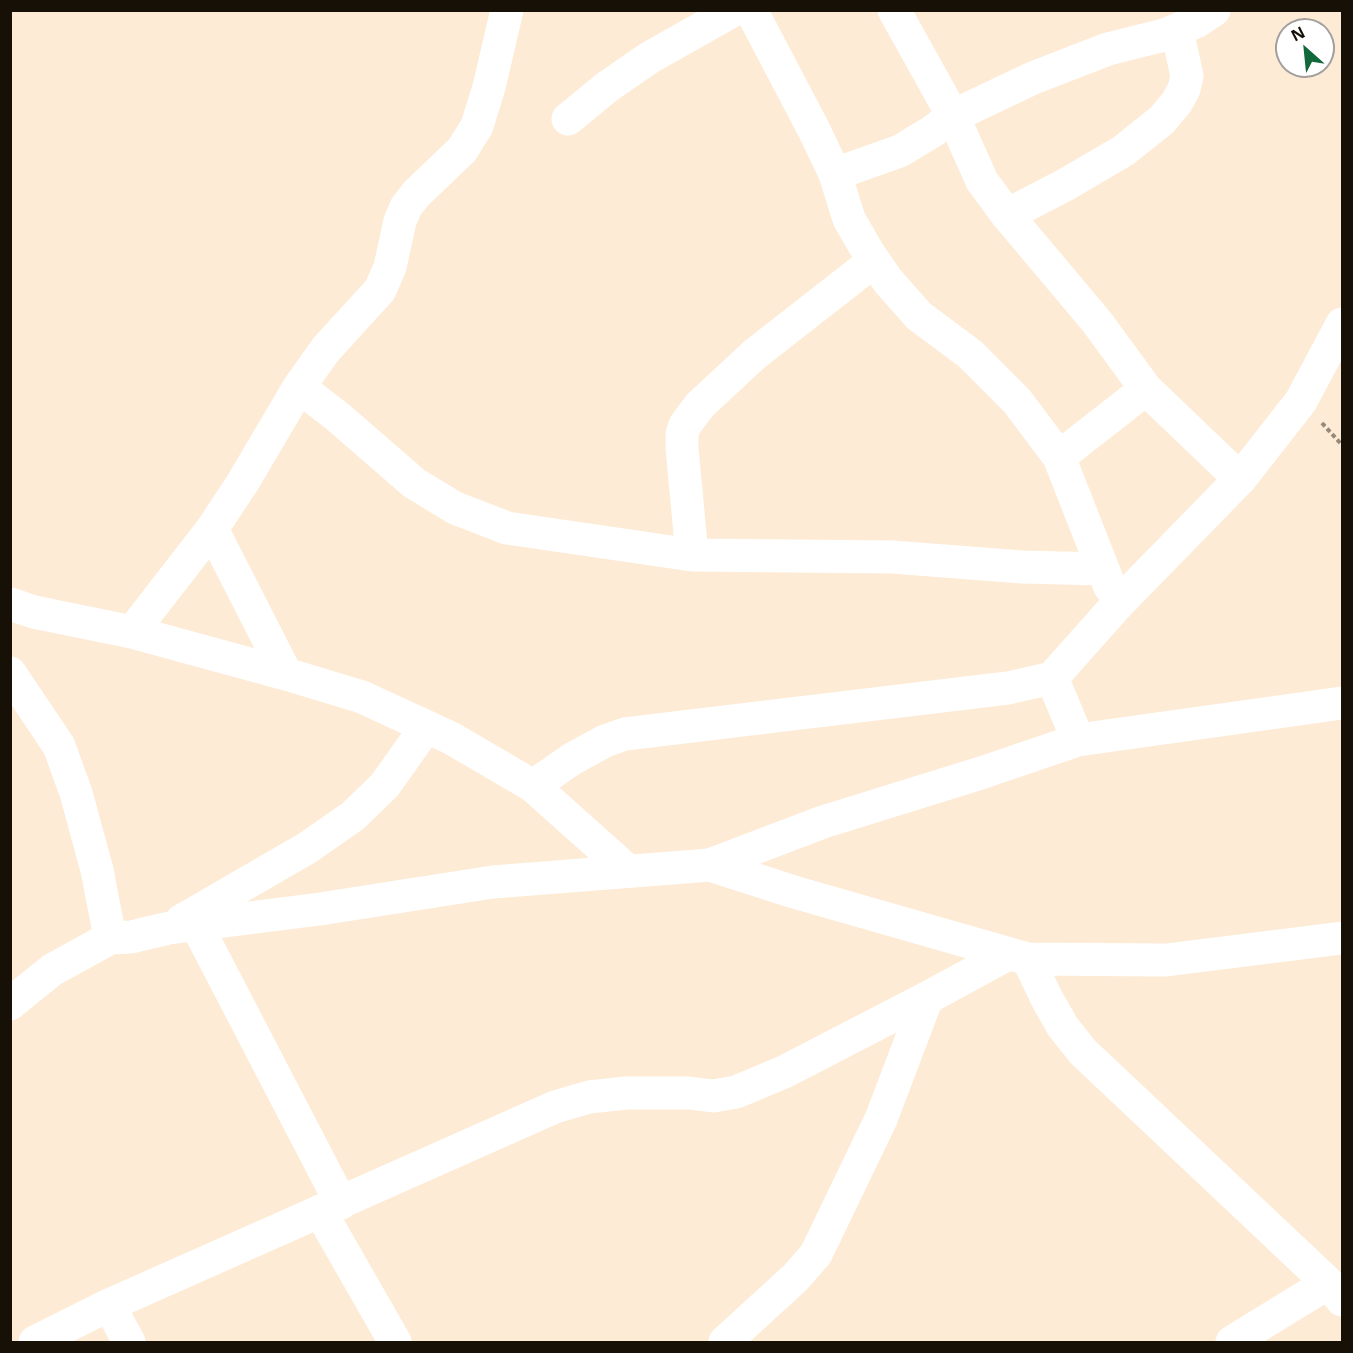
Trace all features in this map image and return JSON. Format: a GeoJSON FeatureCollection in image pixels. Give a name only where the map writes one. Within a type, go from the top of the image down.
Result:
{"type":"FeatureCollection","features":[{"type":"Feature","properties":{"kind":"street"},"geometry":{"type":"LineString","coordinates":[[132,632],[212,529],[243,482],[298,387],[326,349],[380,290],[390,267],[400,220],[406,207],[416,194],[462,150],[477,126],[492,77],[507,10]]}},
{"type":"Feature","properties":{"kind":"street"},"geometry":{"type":"LineString","coordinates":[[568,119],[607,87],[649,58],[734,10]]}},
{"type":"Feature","properties":{"kind":"street"},"geometry":{"type":"LineString","coordinates":[[751,10],[835,174],[849,219],[874,261],[888,281],[919,316],[970,354],[1017,401],[1059,457],[1117,605]]}},
{"type":"Feature","properties":{"kind":"street"},"geometry":{"type":"LineString","coordinates":[[894,10],[953,116],[982,181],[1007,215],[1097,322],[1146,389],[1239,479]]}},
{"type":"Feature","properties":{"kind":"street"},"geometry":{"type":"LineString","coordinates":[[835,174],[900,151],[933,132],[953,116],[1054,70],[1108,49],[1177,30],[1196,22],[1214,10]]}},
{"type":"Feature","properties":{"kind":"street"},"geometry":{"type":"LineString","coordinates":[[1007,215],[1123,151],[1162,120],[1177,102],[1187,76],[1177,30]]}},
{"type":"Feature","properties":{"kind":"street"},"geometry":{"type":"LineString","coordinates":[[692,555],[682,448],[685,424],[700,405],[755,354],[874,261]]}},
{"type":"Feature","properties":{"kind":"street"},"geometry":{"type":"LineString","coordinates":[[533,786],[572,759],[605,741],[625,734],[1008,688],[1052,678],[1117,605],[1239,479],[1301,401],[1342,324]]}},
{"type":"Feature","properties":{"kind":"street"},"geometry":{"type":"LineString","coordinates":[[298,387],[338,417],[414,483],[455,508],[507,528],[692,555],[892,557],[1022,567],[1103,569]]}},
{"type":"Feature","properties":{"kind":"street"},"geometry":{"type":"LineString","coordinates":[[1059,457],[1146,389]]}},
{"type":"Feature","properties":{"kind":"street"},"geometry":{"type":"LineString","coordinates":[[212,529],[286,674]]}},
{"type":"Feature","properties":{"kind":"street"},"geometry":{"type":"LineString","coordinates":[[10,604],[34,612],[132,632],[362,697],[451,738],[533,786],[628,871]]}},
{"type":"Feature","properties":{"kind":"street"},"geometry":{"type":"LineString","coordinates":[[10,673],[59,746],[76,793],[97,870],[110,938]]}},
{"type":"Feature","properties":{"kind":"street"},"geometry":{"type":"LineString","coordinates":[[1052,678],[1078,740]]}},
{"type":"Feature","properties":{"kind":"street"},"geometry":{"type":"LineString","coordinates":[[10,1004],[52,970],[110,938],[131,937],[182,926],[320,909],[493,882],[710,865],[823,822],[1078,740],[1342,703]]}},
{"type":"Feature","properties":{"kind":"street"},"geometry":{"type":"LineString","coordinates":[[182,926],[307,848],[353,816],[385,785],[426,727]]}},
{"type":"Feature","properties":{"kind":"street"},"geometry":{"type":"LineString","coordinates":[[710,865],[794,892],[1018,956],[1166,960],[1342,938]]}},
{"type":"Feature","properties":{"kind":"street"},"geometry":{"type":"LineString","coordinates":[[182,926],[331,1207],[395,1342]]}},
{"type":"Feature","properties":{"kind":"street"},"geometry":{"type":"LineString","coordinates":[[35,1342],[109,1305],[555,1107],[589,1096],[626,1093],[689,1093],[713,1096],[736,1092],[784,1072],[927,998],[1018,956]]}},
{"type":"Feature","properties":{"kind":"street"},"geometry":{"type":"LineString","coordinates":[[1018,956],[1063,1027],[1083,1052],[1335,1291],[1232,1342]]}},
{"type":"Feature","properties":{"kind":"street"},"geometry":{"type":"LineString","coordinates":[[725,1342],[795,1278],[816,1254],[881,1119],[927,998]]}},
{"type":"Feature","properties":{"kind":"street"},"geometry":{"type":"LineString","coordinates":[[109,1305],[129,1342]]}}]}
